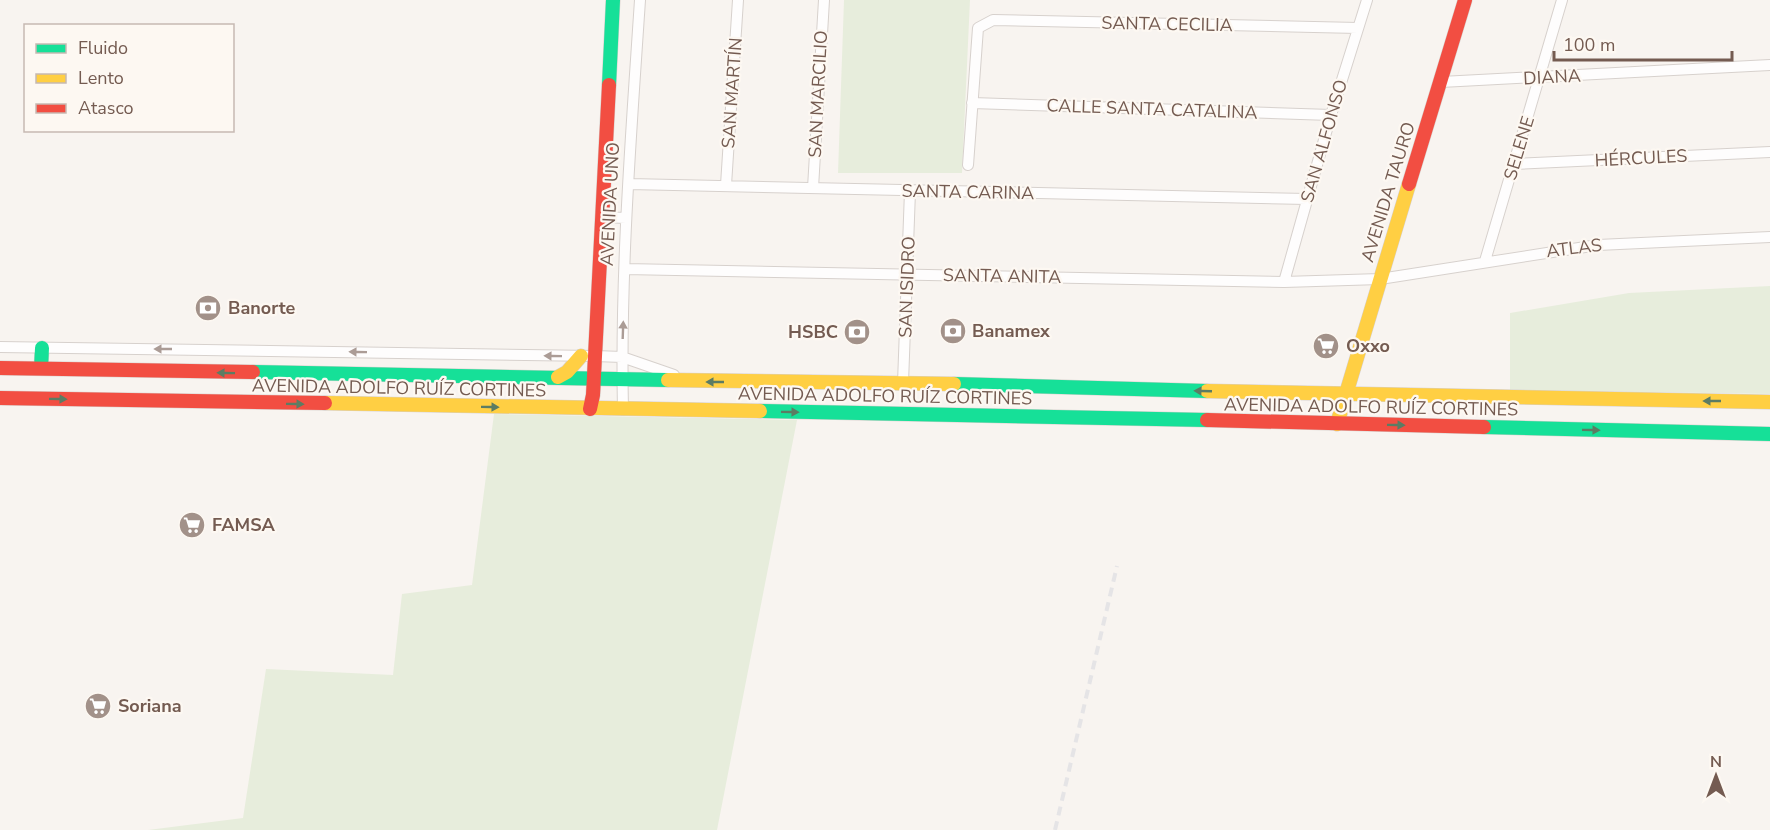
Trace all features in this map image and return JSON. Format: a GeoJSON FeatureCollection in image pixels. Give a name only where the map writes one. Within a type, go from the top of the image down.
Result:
{"type":"FeatureCollection","features":[{"type":"Feature","properties":{"kind":"main road","name":"AVENIDA UNO"},"geometry":{"type":"LineString","coordinates":[[590,409],[593,378],[588,356],[601,217],[613,0]]}},
{"type":"Feature","properties":{"kind":"main road","name":"AVENIDA TAURO"},"geometry":{"type":"LineString","coordinates":[[1337,424],[1465,0]]}},
{"type":"Feature","properties":{"kind":"main road"},"geometry":{"type":"LineString","coordinates":[[41,368],[42,348]]}},
{"type":"Feature","properties":{"kind":"main road"},"geometry":{"type":"LineString","coordinates":[[558,377],[588,356]]}},
{"type":"Feature","properties":{"kind":"main road","name":"AVENIDA ADOLFO RUÍZ CORTINES"},"geometry":{"type":"LineString","coordinates":[[0,368],[903,383],[1346,395],[1770,402]]}},
{"type":"Feature","properties":{"kind":"main road","name":"AVENIDA ADOLFO RUÍZ CORTINES"},"geometry":{"type":"LineString","coordinates":[[0,398],[911,413],[1770,434]]}},
{"type":"Feature","properties":{"kind":"street","name":"AVENIDA UNO"},"geometry":{"type":"LineString","coordinates":[[623,410],[622,357],[626,218],[640,0]]}},
{"type":"Feature","properties":{"kind":"street","name":"SAN MARTÍN"},"geometry":{"type":"LineString","coordinates":[[726,185],[738,0]]}},
{"type":"Feature","properties":{"kind":"street","name":"SAN MARCILIO"},"geometry":{"type":"LineString","coordinates":[[813,188],[824,0]]}},
{"type":"Feature","properties":{"kind":"street","name":"SAN ALFONSO"},"geometry":{"type":"LineString","coordinates":[[1284,282],[1331,115],[1367,0]]}},
{"type":"Feature","properties":{"kind":"street","name":"SELENE"},"geometry":{"type":"LineString","coordinates":[[1485,261],[1562,0]]}},
{"type":"Feature","properties":{"kind":"street","name":"SANTA CECILIA"},"geometry":{"type":"LineString","coordinates":[[972,104],[978,28],[993,20],[1358,28]]}},
{"type":"Feature","properties":{"kind":"street","name":"DIANA"},"geometry":{"type":"LineString","coordinates":[[1441,82],[1770,65]]}},
{"type":"Feature","properties":{"kind":"street"},"geometry":{"type":"LineString","coordinates":[[968,165],[972,104]]}},
{"type":"Feature","properties":{"kind":"street","name":"CALLE SANTA CATALINA"},"geometry":{"type":"LineString","coordinates":[[972,104],[1331,115]]}},
{"type":"Feature","properties":{"kind":"street","name":"HÉRCULES"},"geometry":{"type":"LineString","coordinates":[[1513,164],[1770,152]]}},
{"type":"Feature","properties":{"kind":"street","name":"SANTA CARINA"},"geometry":{"type":"LineString","coordinates":[[628,184],[1307,199]]}},
{"type":"Feature","properties":{"kind":"street","name":"SAN ISIDRO"},"geometry":{"type":"LineString","coordinates":[[903,383],[910,191]]}},
{"type":"Feature","properties":{"kind":"street"},"geometry":{"type":"LineString","coordinates":[[601,217],[626,218]]}},
{"type":"Feature","properties":{"kind":"street","name":"ATLAS"},"geometry":{"type":"LineString","coordinates":[[1380,279],[1598,245],[1770,237]]}},
{"type":"Feature","properties":{"kind":"street","name":"SANTA ANITA"},"geometry":{"type":"LineString","coordinates":[[625,269],[1284,282],[1380,279]]}},
{"type":"Feature","properties":{"kind":"street"},"geometry":{"type":"LineString","coordinates":[[0,346],[622,357],[691,381]]}},
{"type":"Feature","properties":{"kind":"green space"},"geometry":{"type":"Polygon","coordinates":[[[844,0],[970,0],[962,173],[838,173],[844,0]]]}},
{"type":"Feature","properties":{"kind":"green space"},"geometry":{"type":"Polygon","coordinates":[[[1770,286],[1770,394],[1510,390],[1510,313],[1629,293],[1770,286]]]}},
{"type":"Feature","properties":{"kind":"green space"},"geometry":{"type":"Polygon","coordinates":[[[494,414],[797,420],[717,830],[148,830],[243,818],[266,669],[393,675],[402,594],[472,585],[494,414]]]}},
{"type":"Feature","properties":{"kind":"railway"},"geometry":{"type":"LineString","coordinates":[[1055,830],[1117,566]]}},
{"type":"Feature","properties":{"kind":"traffic: fast"},"geometry":{"type":"LineString","coordinates":[[609,85],[613,0]]}},
{"type":"Feature","properties":{"kind":"traffic: fast"},"geometry":{"type":"LineString","coordinates":[[41,368],[42,348]]}},
{"type":"Feature","properties":{"kind":"traffic: fast"},"geometry":{"type":"LineString","coordinates":[[253,372],[668,380]]}},
{"type":"Feature","properties":{"kind":"traffic: fast"},"geometry":{"type":"LineString","coordinates":[[954,384],[1207,391]]}},
{"type":"Feature","properties":{"kind":"traffic: fast"},"geometry":{"type":"LineString","coordinates":[[760,411],[1207,420]]}},
{"type":"Feature","properties":{"kind":"traffic: fast"},"geometry":{"type":"LineString","coordinates":[[1484,427],[1770,434]]}},
{"type":"Feature","properties":{"kind":"traffic: slow"},"geometry":{"type":"LineString","coordinates":[[1337,424],[1409,184]]}},
{"type":"Feature","properties":{"kind":"traffic: slow"},"geometry":{"type":"LineString","coordinates":[[558,377],[567,372],[581,356]]}},
{"type":"Feature","properties":{"kind":"traffic: slow"},"geometry":{"type":"LineString","coordinates":[[668,380],[954,384]]}},
{"type":"Feature","properties":{"kind":"traffic: slow"},"geometry":{"type":"LineString","coordinates":[[1207,391],[1770,402]]}},
{"type":"Feature","properties":{"kind":"traffic: slow"},"geometry":{"type":"LineString","coordinates":[[325,403],[760,411]]}},
{"type":"Feature","properties":{"kind":"traffic: jam"},"geometry":{"type":"LineString","coordinates":[[1409,184],[1465,0]]}},
{"type":"Feature","properties":{"kind":"traffic: jam"},"geometry":{"type":"LineString","coordinates":[[590,409],[593,395],[609,85]]}},
{"type":"Feature","properties":{"kind":"traffic: jam"},"geometry":{"type":"LineString","coordinates":[[0,368],[253,372]]}},
{"type":"Feature","properties":{"kind":"traffic: jam"},"geometry":{"type":"LineString","coordinates":[[0,398],[325,403]]}},
{"type":"Feature","properties":{"kind":"traffic: jam"},"geometry":{"type":"LineString","coordinates":[[1207,420],[1484,427]]}},
{"type":"Feature","properties":{"kind":"place","name":"Banorte"},"geometry":{"type":"Point","coordinates":[208,308]}},
{"type":"Feature","properties":{"kind":"place","name":"Banamex"},"geometry":{"type":"Point","coordinates":[953,331]}},
{"type":"Feature","properties":{"kind":"place","name":"HSBC"},"geometry":{"type":"Point","coordinates":[857,332]}},
{"type":"Feature","properties":{"kind":"place","name":"Oxxo"},"geometry":{"type":"Point","coordinates":[1326,346]}},
{"type":"Feature","properties":{"kind":"place","name":"FAMSA"},"geometry":{"type":"Point","coordinates":[192,525]}},
{"type":"Feature","properties":{"kind":"place","name":"Soriana"},"geometry":{"type":"Point","coordinates":[98,706]}}]}
